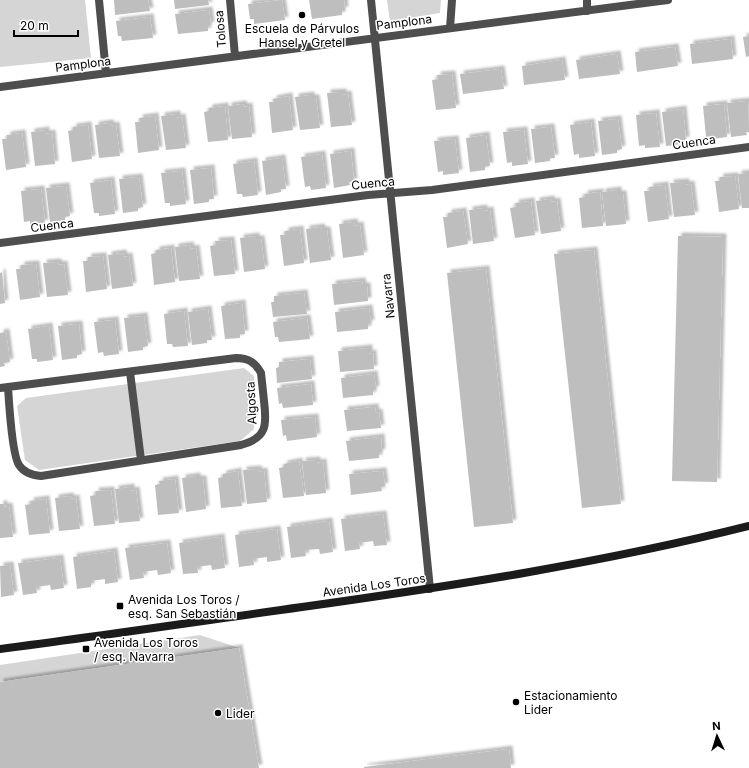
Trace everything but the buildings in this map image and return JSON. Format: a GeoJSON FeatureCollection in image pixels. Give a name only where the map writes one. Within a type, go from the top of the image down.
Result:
{"type":"FeatureCollection","features":[{"type":"Feature","properties":{"kind":"main road","name":"Avenida Los Toros"},"geometry":{"type":"LineString","coordinates":[[0,650],[430,589],[621,555],[689,541],[749,526]]}},
{"type":"Feature","properties":{"kind":"street"},"geometry":{"type":"LineString","coordinates":[[99,0],[106,73]]}},
{"type":"Feature","properties":{"kind":"street","name":"Tolosa"},"geometry":{"type":"LineString","coordinates":[[230,0],[235,56]]}},
{"type":"Feature","properties":{"kind":"street","name":"Navarra"},"geometry":{"type":"LineString","coordinates":[[371,0],[430,589]]}},
{"type":"Feature","properties":{"kind":"street"},"geometry":{"type":"LineString","coordinates":[[450,28],[452,0]]}},
{"type":"Feature","properties":{"kind":"street"},"geometry":{"type":"LineString","coordinates":[[587,0],[587,10]]}},
{"type":"Feature","properties":{"kind":"street","name":"Pamplona"},"geometry":{"type":"LineString","coordinates":[[0,87],[668,0]]}},
{"type":"Feature","properties":{"kind":"street","name":"Cuenca"},"geometry":{"type":"LineString","coordinates":[[0,243],[360,196],[432,190],[749,147]]}},
{"type":"Feature","properties":{"kind":"street","name":"Algosta"},"geometry":{"type":"LineString","coordinates":[[242,358],[248,359],[258,367],[262,379],[266,423],[260,436],[255,440],[241,445],[41,476],[28,473],[16,460],[4,388],[242,358]]}},
{"type":"Feature","properties":{"kind":"street"},"geometry":{"type":"LineString","coordinates":[[130,372],[141,460]]}},
{"type":"Feature","properties":{"kind":"shaded area"},"geometry":{"type":"Polygon","coordinates":[[[0,0],[85,0],[91,58],[0,67],[0,0]]]}},
{"type":"Feature","properties":{"kind":"shaded area"},"geometry":{"type":"Polygon","coordinates":[[[387,0],[441,0],[440,13],[390,21],[387,0]]]}},
{"type":"Feature","properties":{"kind":"shaded area"},"geometry":{"type":"Polygon","coordinates":[[[244,368],[254,376],[254,429],[240,441],[39,470],[25,460],[17,406],[26,398],[244,368]]]}},
{"type":"Feature","properties":{"kind":"shaded area"},"geometry":{"type":"Polygon","coordinates":[[[200,635],[239,648],[0,682],[0,665],[200,635]]]}},
{"type":"Feature","properties":{"kind":"place","name":"Escuela de Párvulos Hansel y Gretel"},"geometry":{"type":"Point","coordinates":[302,15]}},
{"type":"Feature","properties":{"kind":"place","name":"Avenida Los Toros / esq. San Sebastián"},"geometry":{"type":"Point","coordinates":[120,606]}},
{"type":"Feature","properties":{"kind":"place","name":"Avenida Los Toros / esq. Navarra"},"geometry":{"type":"Point","coordinates":[86,649]}},
{"type":"Feature","properties":{"kind":"place","name":"Estacionamiento Lider"},"geometry":{"type":"Point","coordinates":[516,702]}},
{"type":"Feature","properties":{"kind":"place","name":"Lider"},"geometry":{"type":"Point","coordinates":[218,713]}}]}
